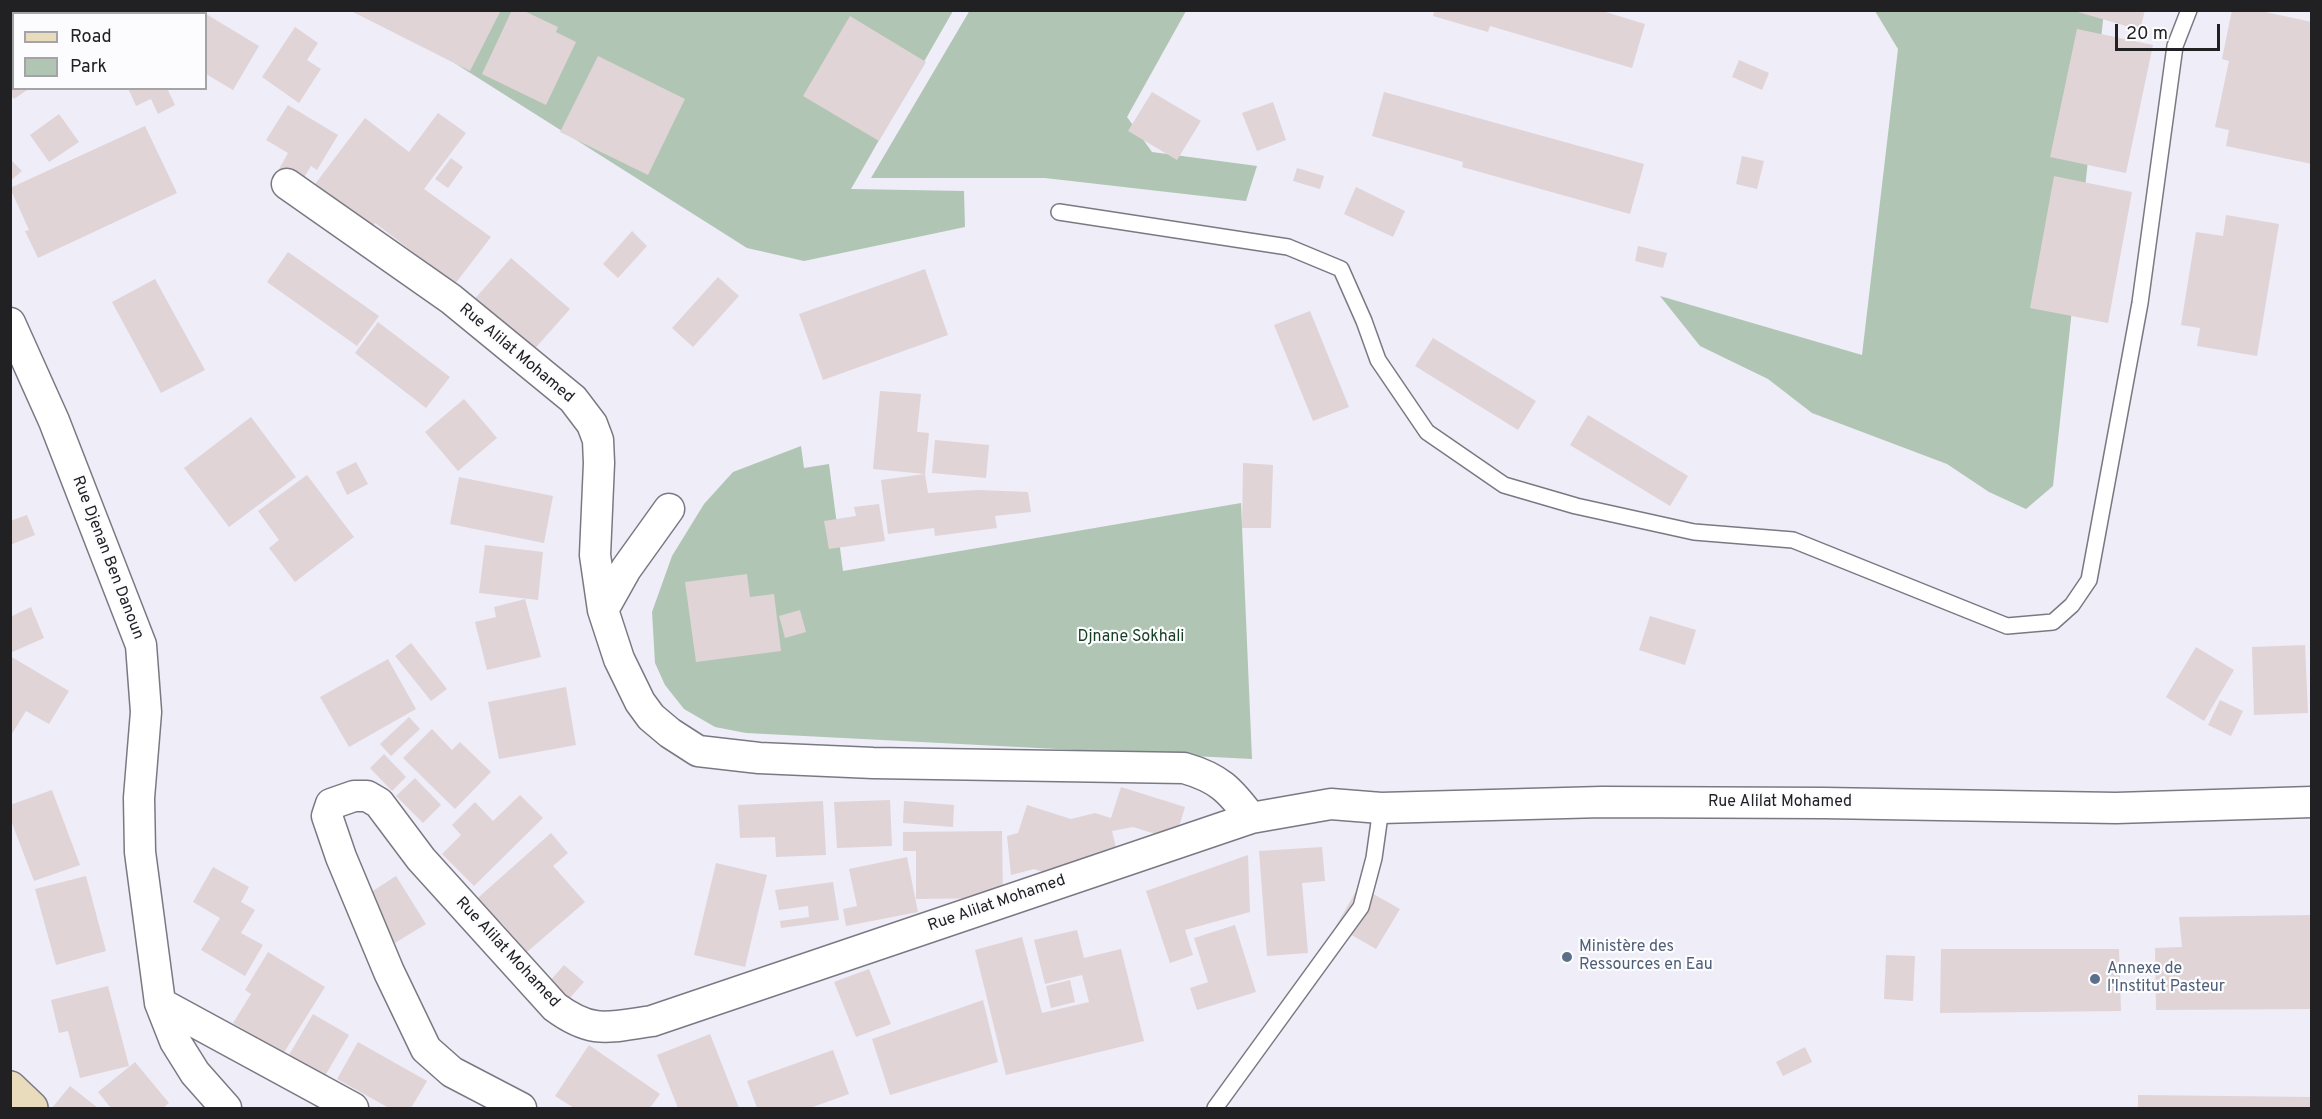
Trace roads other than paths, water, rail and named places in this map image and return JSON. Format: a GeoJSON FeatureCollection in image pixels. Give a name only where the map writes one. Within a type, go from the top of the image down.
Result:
{"type":"FeatureCollection","features":[{"type":"Feature","properties":{"kind":"main road"},"geometry":{"type":"LineString","coordinates":[[10,1088],[31,1108]]}},
{"type":"Feature","properties":{"kind":"street","name":"Rue Alilat Mohamed"},"geometry":{"type":"LineString","coordinates":[[287,184],[451,299],[573,399],[592,424],[598,440],[595,555],[603,610],[619,659],[640,702],[651,717],[670,733],[698,751],[759,758],[873,763],[1184,768],[1213,779],[1231,792],[1251,819]]}},
{"type":"Feature","properties":{"kind":"street","name":"Rue Djenan Ben Danoun"},"geometry":{"type":"LineString","coordinates":[[10,323],[54,422],[141,645],[146,677],[146,712],[139,798],[140,852],[160,1003],[175,1041],[195,1072],[226,1108]]}},
{"type":"Feature","properties":{"kind":"street"},"geometry":{"type":"LineString","coordinates":[[603,610],[626,569],[669,509]]}},
{"type":"Feature","properties":{"kind":"street","name":"Rue Alilat Mohamed"},"geometry":{"type":"LineString","coordinates":[[521,1108],[452,1072],[426,1049],[389,972],[341,857],[327,816],[331,804],[354,796],[367,796],[379,803],[421,859],[555,1007],[573,1020],[602,1028],[652,1021],[1251,819],[1331,804],[1382,808],[1602,802],[2116,808],[2312,802]]}},
{"type":"Feature","properties":{"kind":"street"},"geometry":{"type":"LineString","coordinates":[[160,1003],[353,1108]]}},
{"type":"Feature","properties":{"kind":"lane"},"geometry":{"type":"LineString","coordinates":[[1059,212],[1288,247],[1341,268],[1378,360],[1427,432],[1504,485],[1576,506],[1694,532],[1793,540],[2007,626],[2054,622],[2072,605],[2089,580],[2140,303],[2175,46],[2189,10]]}},
{"type":"Feature","properties":{"kind":"lane"},"geometry":{"type":"LineString","coordinates":[[1215,1108],[1361,907],[1374,858],[1382,808]]}},
{"type":"Feature","properties":{"kind":"place","name":"Ministère des Ressources en Eau"},"geometry":{"type":"Point","coordinates":[1567,957]}},
{"type":"Feature","properties":{"kind":"place","name":"Annexe de l'Institut Pasteur"},"geometry":{"type":"Point","coordinates":[2095,979]}},
{"type":"Feature","properties":{"kind":"park label","name":"Djnane Sokhali"},"geometry":{"type":"Point","coordinates":[1131,638]}}]}
